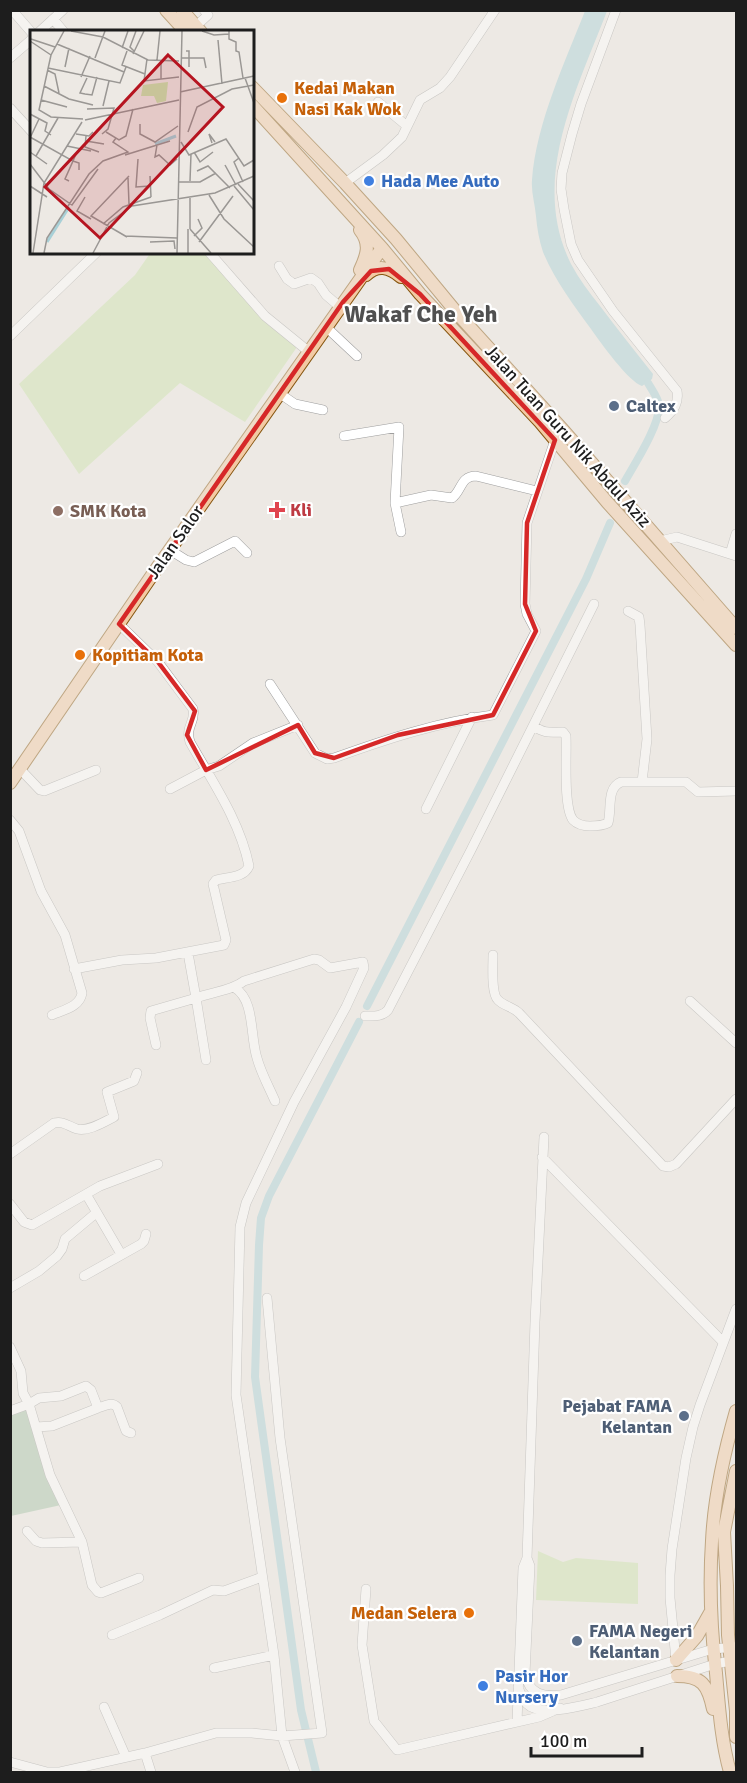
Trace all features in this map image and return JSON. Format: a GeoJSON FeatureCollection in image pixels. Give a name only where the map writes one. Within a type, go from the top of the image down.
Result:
{"type":"FeatureCollection","features":[{"type":"Feature","properties":{"kind":"main road"},"geometry":{"type":"LineString","coordinates":[[166,10],[194,30]]}},
{"type":"Feature","properties":{"kind":"main road"},"geometry":{"type":"LineString","coordinates":[[182,10],[194,30]]}},
{"type":"Feature","properties":{"kind":"main road","name":"Jalan Tuan Guru Nik Abdul Aziz"},"geometry":{"type":"LineString","coordinates":[[254,89],[345,183],[409,254],[457,313],[736,628]]}},
{"type":"Feature","properties":{"kind":"main road","name":"Jalan Tuan Guru Nik Abdul Aziz"},"geometry":{"type":"LineString","coordinates":[[254,107],[382,248],[420,294],[509,388],[607,502],[736,645]]}},
{"type":"Feature","properties":{"kind":"main road"},"geometry":{"type":"LineString","coordinates":[[295,133],[345,195],[377,230],[382,248],[387,247],[396,251],[457,313]]}},
{"type":"Feature","properties":{"kind":"main road"},"geometry":{"type":"LineString","coordinates":[[335,196],[368,242],[366,256],[360,270]]}},
{"type":"Feature","properties":{"kind":"main road","name":"Jalan Salor"},"geometry":{"type":"LineString","coordinates":[[10,783],[326,327],[360,270],[372,253],[382,248]]}},
{"type":"Feature","properties":{"kind":"main road","name":"Jalan Salor"},"geometry":{"type":"LineString","coordinates":[[341,304],[382,248]]}},
{"type":"Feature","properties":{"kind":"main road"},"geometry":{"type":"LineString","coordinates":[[356,285],[370,271],[383,268],[394,272],[420,294]]}},
{"type":"Feature","properties":{"kind":"main road"},"geometry":{"type":"LineString","coordinates":[[725,1648],[711,1613],[712,1539],[721,1476],[736,1411]]}},
{"type":"Feature","properties":{"kind":"main road"},"geometry":{"type":"LineString","coordinates":[[723,1745],[726,1662],[724,1532],[736,1471]]}},
{"type":"Feature","properties":{"kind":"main road"},"geometry":{"type":"LineString","coordinates":[[676,1660],[697,1636],[711,1613]]}},
{"type":"Feature","properties":{"kind":"main road"},"geometry":{"type":"LineString","coordinates":[[726,1662],[736,1711],[736,1736]]}},
{"type":"Feature","properties":{"kind":"main road"},"geometry":{"type":"LineString","coordinates":[[677,1676],[693,1677],[704,1684],[711,1699],[730,1773]]}},
{"type":"Feature","properties":{"kind":"street"},"geometry":{"type":"LineString","coordinates":[[12,10],[30,31]]}},
{"type":"Feature","properties":{"kind":"street"},"geometry":{"type":"LineString","coordinates":[[41,30],[63,10]]}},
{"type":"Feature","properties":{"kind":"street"},"geometry":{"type":"LineString","coordinates":[[345,183],[396,144],[405,132],[420,100],[440,88],[450,77],[495,10]]}},
{"type":"Feature","properties":{"kind":"street"},"geometry":{"type":"LineString","coordinates":[[616,10],[581,104],[567,154],[561,189],[567,229],[578,260],[613,311],[677,391],[677,404],[665,418]]}},
{"type":"Feature","properties":{"kind":"street"},"geometry":{"type":"LineString","coordinates":[[194,30],[206,13]]}},
{"type":"Feature","properties":{"kind":"street"},"geometry":{"type":"LineString","coordinates":[[53,19],[62,30]]}},
{"type":"Feature","properties":{"kind":"street"},"geometry":{"type":"LineString","coordinates":[[10,58],[30,41]]}},
{"type":"Feature","properties":{"kind":"street"},"geometry":{"type":"LineString","coordinates":[[378,102],[407,126]]}},
{"type":"Feature","properties":{"kind":"street"},"geometry":{"type":"LineString","coordinates":[[10,108],[30,130]]}},
{"type":"Feature","properties":{"kind":"street"},"geometry":{"type":"LineString","coordinates":[[10,336],[95,254]]}},
{"type":"Feature","properties":{"kind":"street"},"geometry":{"type":"LineString","coordinates":[[211,254],[265,316],[308,351]]}},
{"type":"Feature","properties":{"kind":"street"},"geometry":{"type":"LineString","coordinates":[[279,266],[287,279],[294,284],[311,278],[318,283],[326,295],[341,304]]}},
{"type":"Feature","properties":{"kind":"street"},"geometry":{"type":"LineString","coordinates":[[326,327],[357,356]]}},
{"type":"Feature","properties":{"kind":"street"},"geometry":{"type":"LineString","coordinates":[[279,393],[295,404],[323,410]]}},
{"type":"Feature","properties":{"kind":"street"},"geometry":{"type":"LineString","coordinates":[[344,436],[399,427],[395,503],[401,532]]}},
{"type":"Feature","properties":{"kind":"street"},"geometry":{"type":"LineString","coordinates":[[270,684],[315,753],[327,759],[398,735],[493,714],[536,631],[527,614],[525,604],[527,523],[555,440]]}},
{"type":"Feature","properties":{"kind":"street"},"geometry":{"type":"LineString","coordinates":[[395,503],[431,495],[452,498],[464,480],[470,476],[537,491]]}},
{"type":"Feature","properties":{"kind":"street"},"geometry":{"type":"LineString","coordinates":[[660,541],[677,537],[734,555],[736,534]]}},
{"type":"Feature","properties":{"kind":"street"},"geometry":{"type":"LineString","coordinates":[[170,550],[194,562],[235,541],[247,553]]}},
{"type":"Feature","properties":{"kind":"street"},"geometry":{"type":"LineString","coordinates":[[365,1016],[384,1014],[388,1010],[594,604]]}},
{"type":"Feature","properties":{"kind":"street"},"geometry":{"type":"LineString","coordinates":[[628,611],[639,617],[640,625],[646,739],[642,782]]}},
{"type":"Feature","properties":{"kind":"street"},"geometry":{"type":"LineString","coordinates":[[74,969],[122,960],[188,953],[221,946],[226,943],[213,884],[216,880],[242,874],[248,870],[249,866],[228,808],[189,742],[187,735],[193,720],[193,709],[158,662],[119,624]]}},
{"type":"Feature","properties":{"kind":"street"},"geometry":{"type":"LineString","coordinates":[[426,809],[472,717]]}},
{"type":"Feature","properties":{"kind":"street"},"geometry":{"type":"LineString","coordinates":[[170,789],[206,770],[219,766],[253,743],[298,725]]}},
{"type":"Feature","properties":{"kind":"street"},"geometry":{"type":"LineString","coordinates":[[533,726],[543,732],[563,732],[566,736],[566,795],[571,816],[579,824],[602,826],[608,823],[612,791],[621,782],[686,782],[698,792],[736,791]]}},
{"type":"Feature","properties":{"kind":"street"},"geometry":{"type":"LineString","coordinates":[[20,769],[40,790],[44,791],[96,770]]}},
{"type":"Feature","properties":{"kind":"street"},"geometry":{"type":"LineString","coordinates":[[10,820],[19,831],[41,891],[65,935],[82,993],[74,1006],[52,1015]]}},
{"type":"Feature","properties":{"kind":"street"},"geometry":{"type":"LineString","coordinates":[[188,953],[206,1060]]}},
{"type":"Feature","properties":{"kind":"street"},"geometry":{"type":"LineString","coordinates":[[493,955],[494,995],[499,1001],[519,1013],[663,1166],[669,1167],[676,1164],[736,1100]]}},
{"type":"Feature","properties":{"kind":"street"},"geometry":{"type":"LineString","coordinates":[[156,1045],[150,1018],[151,1011],[235,988],[244,981],[314,959],[330,968],[363,962],[364,968],[346,1007],[294,1102],[246,1203],[240,1227],[236,1395],[274,1655],[282,1736],[295,1773]]}},
{"type":"Feature","properties":{"kind":"street"},"geometry":{"type":"LineString","coordinates":[[235,988],[244,994],[256,1058],[275,1101]]}},
{"type":"Feature","properties":{"kind":"street"},"geometry":{"type":"LineString","coordinates":[[690,1001],[736,1043]]}},
{"type":"Feature","properties":{"kind":"street"},"geometry":{"type":"LineString","coordinates":[[10,1154],[54,1123],[61,1122],[77,1129],[84,1129],[114,1117],[107,1092],[134,1081],[136,1073]]}},
{"type":"Feature","properties":{"kind":"street"},"geometry":{"type":"LineString","coordinates":[[517,1722],[523,1568],[527,1558],[544,1137]]}},
{"type":"Feature","properties":{"kind":"street"},"geometry":{"type":"LineString","coordinates":[[542,1157],[723,1342]]}},
{"type":"Feature","properties":{"kind":"street"},"geometry":{"type":"LineString","coordinates":[[10,1204],[24,1222],[32,1225],[100,1186],[158,1164]]}},
{"type":"Feature","properties":{"kind":"street"},"geometry":{"type":"LineString","coordinates":[[86,1194],[121,1254]]}},
{"type":"Feature","properties":{"kind":"street"},"geometry":{"type":"LineString","coordinates":[[10,1288],[39,1271],[57,1256],[66,1239],[96,1214]]}},
{"type":"Feature","properties":{"kind":"street"},"geometry":{"type":"LineString","coordinates":[[84,1276],[144,1241],[147,1234]]}},
{"type":"Feature","properties":{"kind":"street"},"geometry":{"type":"LineString","coordinates":[[10,1762],[47,1772],[60,1772],[145,1753],[216,1733],[294,1736],[322,1733],[280,1438],[267,1298]]}},
{"type":"Feature","properties":{"kind":"street"},"geometry":{"type":"LineString","coordinates":[[676,1660],[670,1598],[672,1549],[680,1497],[693,1427],[736,1310]]}},
{"type":"Feature","properties":{"kind":"street"},"geometry":{"type":"LineString","coordinates":[[10,1347],[21,1371],[23,1393],[29,1404],[50,1475],[82,1542],[92,1585],[101,1593],[139,1578]]}},
{"type":"Feature","properties":{"kind":"street"},"geometry":{"type":"LineString","coordinates":[[10,1411],[39,1398],[62,1396],[86,1386],[91,1390],[98,1408]]}},
{"type":"Feature","properties":{"kind":"street"},"geometry":{"type":"LineString","coordinates":[[36,1427],[52,1426],[112,1403],[117,1407],[126,1431],[131,1433]]}},
{"type":"Feature","properties":{"kind":"street"},"geometry":{"type":"LineString","coordinates":[[27,1531],[36,1541],[42,1543],[82,1542]]}},
{"type":"Feature","properties":{"kind":"street"},"geometry":{"type":"LineString","coordinates":[[527,1558],[530,1566],[525,1674],[526,1681],[536,1693],[549,1697],[574,1692],[676,1660],[725,1648]]}},
{"type":"Feature","properties":{"kind":"street"},"geometry":{"type":"LineString","coordinates":[[112,1635],[213,1590],[224,1591],[262,1577]]}},
{"type":"Feature","properties":{"kind":"street"},"geometry":{"type":"LineString","coordinates":[[366,1589],[362,1645],[374,1721],[397,1750],[517,1722],[548,1714],[560,1708]]}},
{"type":"Feature","properties":{"kind":"street"},"geometry":{"type":"LineString","coordinates":[[214,1668],[274,1655]]}},
{"type":"Feature","properties":{"kind":"street"},"geometry":{"type":"LineString","coordinates":[[518,1687],[524,1701],[534,1709],[560,1708],[597,1702],[726,1662]]}},
{"type":"Feature","properties":{"kind":"street"},"geometry":{"type":"LineString","coordinates":[[104,1707],[126,1757]]}},
{"type":"Feature","properties":{"kind":"street"},"geometry":{"type":"LineString","coordinates":[[145,1753],[151,1773]]}},
{"type":"Feature","properties":{"kind":"highlighted area"},"geometry":{"type":"Polygon","coordinates":[[[389,269],[420,294],[555,440],[527,523],[525,604],[536,631],[493,715],[398,735],[334,758],[315,753],[298,725],[206,770],[187,735],[195,711],[158,662],[119,624],[343,302],[371,271],[389,269]]]}},
{"type":"Feature","properties":{"kind":"green space"},"geometry":{"type":"Polygon","coordinates":[[[150,254],[208,254],[260,314],[297,347],[245,422],[180,383],[79,474],[19,384],[135,275],[150,254]]]}},
{"type":"Feature","properties":{"kind":"green space"},"geometry":{"type":"Polygon","coordinates":[[[26,1410],[30,1418],[61,1505],[11,1516],[11,1413],[26,1410]]]}},
{"type":"Feature","properties":{"kind":"green space"},"geometry":{"type":"Polygon","coordinates":[[[538,1551],[563,1562],[576,1558],[638,1563],[638,1604],[536,1600],[538,1551]]]}},
{"type":"Feature","properties":{"kind":"water"},"geometry":{"type":"Polygon","coordinates":[[[585,11],[607,11],[571,104],[562,136],[556,168],[555,200],[559,232],[571,264],[581,280],[653,374],[652,379],[642,386],[636,383],[615,361],[565,292],[543,252],[538,230],[532,184],[539,137],[552,94],[585,11]]]}},
{"type":"Feature","properties":{"kind":"waterway"},"geometry":{"type":"LineString","coordinates":[[625,481],[656,422],[659,405],[648,383]]}},
{"type":"Feature","properties":{"kind":"waterway"},"geometry":{"type":"LineString","coordinates":[[367,1006],[586,579],[610,523]]}},
{"type":"Feature","properties":{"kind":"waterway"},"geometry":{"type":"LineString","coordinates":[[316,1772],[301,1710],[255,1377],[259,1245],[261,1218],[269,1196],[359,1022]]}},
{"type":"Feature","properties":{"kind":"place","name":"Kedai Makan Nasi Kak Wok"},"geometry":{"type":"Point","coordinates":[282,98]}},
{"type":"Feature","properties":{"kind":"place","name":"Hada Mee Auto"},"geometry":{"type":"Point","coordinates":[369,181]}},
{"type":"Feature","properties":{"kind":"place","name":"Caltex"},"geometry":{"type":"Point","coordinates":[614,406]}},
{"type":"Feature","properties":{"kind":"place","name":"Kli"},"geometry":{"type":"Point","coordinates":[277,510]}},
{"type":"Feature","properties":{"kind":"place","name":"SMK Kota"},"geometry":{"type":"Point","coordinates":[58,511]}},
{"type":"Feature","properties":{"kind":"place","name":"Kopitiam Kota"},"geometry":{"type":"Point","coordinates":[80,655]}},
{"type":"Feature","properties":{"kind":"place","name":"Pejabat FAMA Kelantan"},"geometry":{"type":"Point","coordinates":[684,1416]}},
{"type":"Feature","properties":{"kind":"place","name":"Medan Selera"},"geometry":{"type":"Point","coordinates":[469,1613]}},
{"type":"Feature","properties":{"kind":"place","name":"FAMA Negeri Kelantan"},"geometry":{"type":"Point","coordinates":[577,1641]}},
{"type":"Feature","properties":{"kind":"place","name":"Pasir Hor Nursery"},"geometry":{"type":"Point","coordinates":[483,1686]}},
{"type":"Feature","properties":{"kind":"district","name":"Wakaf Che Yeh"},"geometry":{"type":"Point","coordinates":[421,314]}}]}
